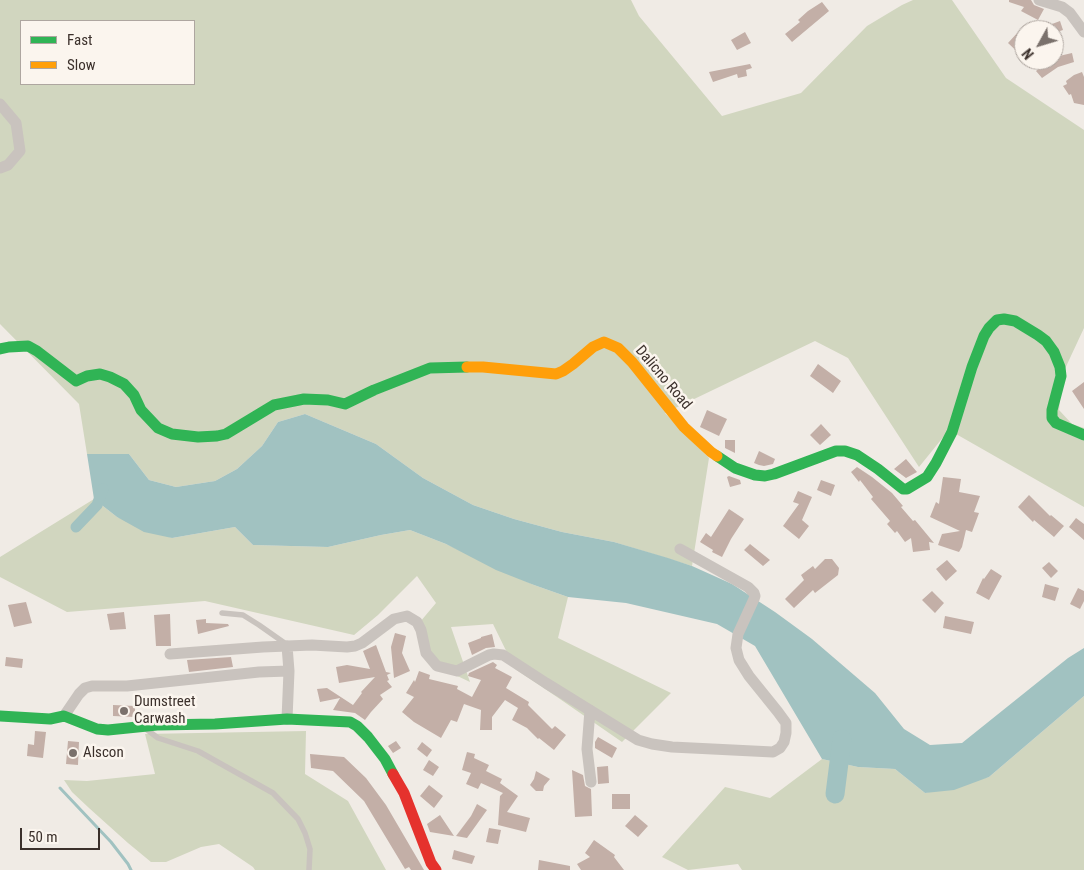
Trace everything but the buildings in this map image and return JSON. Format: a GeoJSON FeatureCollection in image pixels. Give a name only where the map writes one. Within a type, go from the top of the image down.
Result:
{"type":"FeatureCollection","features":[{"type":"Feature","properties":{"kind":"street"},"geometry":{"type":"LineString","coordinates":[[1040,0],[1062,7],[1070,13],[1084,32]]}},
{"type":"Feature","properties":{"kind":"street"},"geometry":{"type":"LineString","coordinates":[[0,104],[16,123],[20,151],[8,165],[0,168]]}},
{"type":"Feature","properties":{"kind":"street","name":"Dalicno Road"},"geometry":{"type":"LineString","coordinates":[[0,350],[9,347],[28,346],[76,381],[87,376],[100,374],[110,377],[124,384],[134,395],[141,410],[158,428],[172,434],[198,437],[226,434],[274,405],[304,399],[328,400],[345,404],[374,390],[430,368],[483,367],[556,374],[573,364],[593,346],[604,342],[618,348],[632,362],[684,427],[711,452],[735,468],[755,475],[765,476],[836,451],[845,451],[857,455],[903,489],[907,489],[927,477],[936,463],[952,432],[972,367],[984,336],[997,320],[1004,319],[1015,321],[1038,335],[1046,341],[1054,352],[1060,367],[1060,376],[1052,418],[1056,424],[1084,435]]}},
{"type":"Feature","properties":{"kind":"street"},"geometry":{"type":"LineString","coordinates":[[170,654],[287,646],[355,646],[362,643],[394,619],[407,616],[417,622],[421,630],[426,653],[437,666],[456,671],[489,655],[503,655],[546,684],[638,740],[672,747],[773,752],[780,748],[784,742],[786,723],[748,676],[739,660],[736,648],[738,634],[754,599],[754,593],[748,587],[680,549]]}},
{"type":"Feature","properties":{"kind":"street"},"geometry":{"type":"LineString","coordinates":[[287,646],[289,671],[287,719]]}},
{"type":"Feature","properties":{"kind":"street"},"geometry":{"type":"LineString","coordinates":[[64,716],[79,694],[85,688],[92,686],[126,686],[259,672],[289,671]]}},
{"type":"Feature","properties":{"kind":"street"},"geometry":{"type":"LineString","coordinates":[[590,710],[587,748],[591,782]]}},
{"type":"Feature","properties":{"kind":"street"},"geometry":{"type":"LineString","coordinates":[[0,716],[50,719],[64,716],[108,730],[157,725],[215,724],[287,719],[350,722],[368,736],[385,759],[404,793],[431,863],[436,870]]}},
{"type":"Feature","properties":{"kind":"lane"},"geometry":{"type":"LineString","coordinates":[[222,613],[243,615],[287,646]]}},
{"type":"Feature","properties":{"kind":"lane"},"geometry":{"type":"LineString","coordinates":[[144,726],[158,738],[198,750],[273,792],[298,818],[306,833],[310,849],[309,870]]}},
{"type":"Feature","properties":{"kind":"green space"},"geometry":{"type":"Polygon","coordinates":[[[0,0],[631,0],[639,16],[722,116],[801,93],[867,26],[902,5],[913,0],[952,0],[1006,78],[1084,130],[1084,328],[1063,373],[1059,410],[1072,424],[1084,428],[1084,507],[949,430],[919,467],[848,358],[815,341],[665,413],[709,458],[692,566],[614,542],[562,532],[514,519],[473,505],[423,478],[376,444],[305,414],[278,422],[262,446],[237,469],[215,481],[176,487],[149,480],[129,454],[87,454],[79,404],[0,324],[0,0]]]}},
{"type":"Feature","properties":{"kind":"green space"},"geometry":{"type":"Polygon","coordinates":[[[94,499],[117,517],[172,538],[235,527],[253,545],[328,547],[410,530],[446,544],[534,585],[568,597],[558,638],[671,693],[622,742],[515,669],[493,624],[451,627],[470,682],[430,663],[420,622],[436,603],[417,576],[378,615],[354,635],[205,601],[67,612],[0,577],[0,557],[94,499]]]}},
{"type":"Feature","properties":{"kind":"green space"},"geometry":{"type":"Polygon","coordinates":[[[1084,696],[1084,870],[742,870],[738,864],[688,870],[662,857],[725,787],[770,798],[822,759],[858,767],[895,769],[925,793],[989,777],[1084,696]]]}},
{"type":"Feature","properties":{"kind":"green space"},"geometry":{"type":"Polygon","coordinates":[[[306,731],[305,774],[348,801],[386,870],[255,870],[219,844],[201,847],[166,862],[151,862],[72,792],[64,780],[87,781],[155,774],[145,734],[306,731]]]}},
{"type":"Feature","properties":{"kind":"water"},"geometry":{"type":"Polygon","coordinates":[[[305,414],[376,444],[423,478],[473,505],[514,519],[562,532],[614,542],[668,558],[692,566],[732,584],[812,639],[875,693],[904,729],[930,745],[962,743],[1068,658],[1084,648],[1084,696],[989,777],[954,790],[925,793],[895,769],[858,767],[822,759],[755,646],[717,624],[626,603],[568,597],[496,570],[446,544],[410,530],[328,547],[253,545],[235,527],[172,538],[144,532],[117,517],[94,499],[87,454],[129,454],[149,480],[176,487],[215,481],[237,469],[262,446],[278,422],[305,414]]]}},
{"type":"Feature","properties":{"kind":"waterway"},"geometry":{"type":"LineString","coordinates":[[76,527],[97,505],[103,489]]}},
{"type":"Feature","properties":{"kind":"waterway"},"geometry":{"type":"LineString","coordinates":[[835,794],[842,739]]}},
{"type":"Feature","properties":{"kind":"waterway"},"geometry":{"type":"LineString","coordinates":[[60,788],[111,842],[131,870]]}},
{"type":"Feature","properties":{"kind":"traffic: fast"},"geometry":{"type":"LineString","coordinates":[[717,456],[735,468],[755,475],[765,476],[836,451],[845,451],[857,455],[903,489],[907,489],[927,477],[936,463],[952,432],[972,367],[984,336],[997,320],[1004,319],[1015,321],[1038,335],[1046,341],[1054,352],[1060,367],[1061,376],[1052,410],[1052,418],[1056,423],[1084,435]]}},
{"type":"Feature","properties":{"kind":"traffic: fast"},"geometry":{"type":"LineString","coordinates":[[0,349],[28,346],[76,381],[87,376],[100,374],[110,377],[124,384],[134,395],[141,410],[158,428],[172,434],[198,437],[226,434],[274,405],[304,399],[328,400],[345,404],[374,390],[430,368],[467,367]]}},
{"type":"Feature","properties":{"kind":"traffic: fast"},"geometry":{"type":"LineString","coordinates":[[0,716],[50,719],[64,716],[97,729],[108,730],[157,725],[215,724],[287,719],[350,722],[368,737],[385,759],[393,774]]}},
{"type":"Feature","properties":{"kind":"traffic: slow"},"geometry":{"type":"LineString","coordinates":[[467,367],[556,374],[573,364],[593,347],[604,342],[618,348],[632,362],[684,427],[717,456]]}},
{"type":"Feature","properties":{"kind":"traffic: jam"},"geometry":{"type":"LineString","coordinates":[[393,774],[404,793],[431,863],[436,870]]}},
{"type":"Feature","properties":{"kind":"place","name":"Dumstreet Carwash"},"geometry":{"type":"Point","coordinates":[124,711]}},
{"type":"Feature","properties":{"kind":"place","name":"Alscon"},"geometry":{"type":"Point","coordinates":[73,753]}}]}
